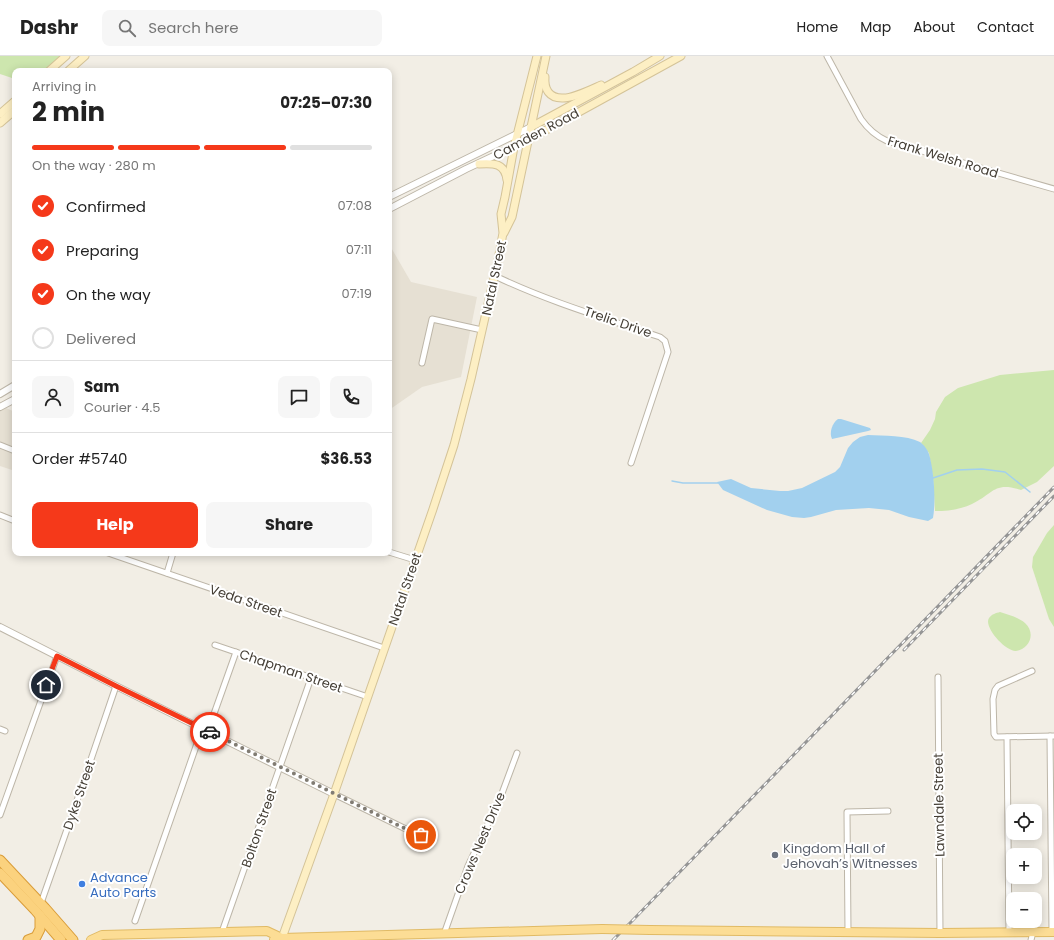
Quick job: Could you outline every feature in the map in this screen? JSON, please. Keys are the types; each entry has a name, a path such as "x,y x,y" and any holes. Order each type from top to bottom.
{"highway":[{"path":"0,860 41,903 73,940"},
{"path":"0,873 61,940"},
{"path":"28,940 36,937 40,929 40,916"}],"main road":[{"path":"52,68 66,56"},
{"path":"71,68 85,56"},
{"name":"Natal Street","path":"278,939 334,794 454,445 472,379 494,276 503,233 502,214 514,148 537,56"},
{"name":"Camden Road","path":"531,127 660,56"},
{"name":"Camden Road","path":"528,140 681,56"},
{"path":"546,58 544,83 546,89 550,94 563,99 633,72"},
{"name":"Natal Street","path":"503,233 512,217 546,58"},
{"path":"0,114 12,104"},
{"path":"0,123 12,113"},
{"path":"0,129 12,119"},
{"path":"479,164 496,164 502,168 506,174 507,184"},
{"path":"91,940 102,935 222,932 267,932 278,939 383,938 444,934 602,930 848,932 890,936 940,933 1009,932 1032,936 1053,932"}],"street":[{"name":"Frank Welsh Road","path":"827,56 861,119 866,126 880,138 1054,189"},
{"name":"Camden Road","path":"392,196 531,127"},
{"name":"Camden Road","path":"392,208 528,140"},
{"name":"Trelic Drive","path":"494,276 547,298 660,337 665,341 668,352 631,464"},
{"path":"422,363 432,319 482,330"},
{"path":"0,394 12,387"},
{"path":"0,407 12,401"},
{"path":"0,445 12,450"},
{"path":"0,516 12,520"},
{"path":"392,553 415,560"},
{"name":"Veda Street","path":"117,556 384,648"},
{"path":"167,573 172,556"},
{"path":"0,627 116,686 281,766 334,794 421,835"},
{"name":"Chapman Street","path":"215,645 368,697"},
{"path":"134,921 200,735 210,725 236,652"},
{"path":"0,815 57,656"},
{"path":"1032,671 998,686 993,699 994,734 996,737 1052,736 1053,932"},
{"name":"Lawndale Street","path":"938,676 940,933"},
{"name":"Bolton Street","path":"222,932 311,678"},
{"name":"Dyke Street","path":"41,903 116,686"},
{"path":"1007,737 1009,932"},
{"name":"Crows Nest Drive","path":"444,934 468,866 501,796 518,753"},
{"path":"848,932 847,812 888,811"}],"shaded area":[{"path":"392,249 411,282 477,297 461,377 422,387 392,408"},
{"path":"6,408 12,411 12,470 0,466 0,411"}],"green space":[{"path":"0,56 62,56 48,68 12,68 12,78 0,74"},
{"path":"1054,370 1054,466 1037,482 1021,490 1005,487 999,488 963,508 935,511 933,478 929,453 921,443 930,430 935,419 936,412 945,397 958,388 1000,375"},
{"path":"1054,525 1054,627 1049,619 1032,567 1033,557 1047,533"},
{"path":"1000,612 1019,619 1028,627 1031,636 1030,640 1021,650 1016,651 1007,648 992,633 988,622 989,618"}],"water":[{"path":"838,419 870,428 871,430 832,439 832,428"},
{"path":"868,435 908,438 920,442 925,447 931,461 933,477 933,518 928,521 909,517 889,510 869,508 836,510 804,518 792,517 767,510 723,490 717,482 731,479 751,488 780,491 802,488 835,472 840,467 848,448 853,442 860,437"}],"waterway":[{"path":"933,478 957,470 982,469 1005,472 1030,492"},
{"path":"672,481 683,483 718,483"}],"railway":[{"path":"613,940 1054,487"},
{"path":"904,650 1054,496"}],"way so far":[{"path":"210,732 412,832 421,835"}],"place":[{"name":"Kingdom Hall of Jehovah’s Witnesses","path":"775,855"},
{"name":"Advance Auto Parts","path":"82,884"}],"route":[{"path":"46,685 57,656 210,732"}]}
